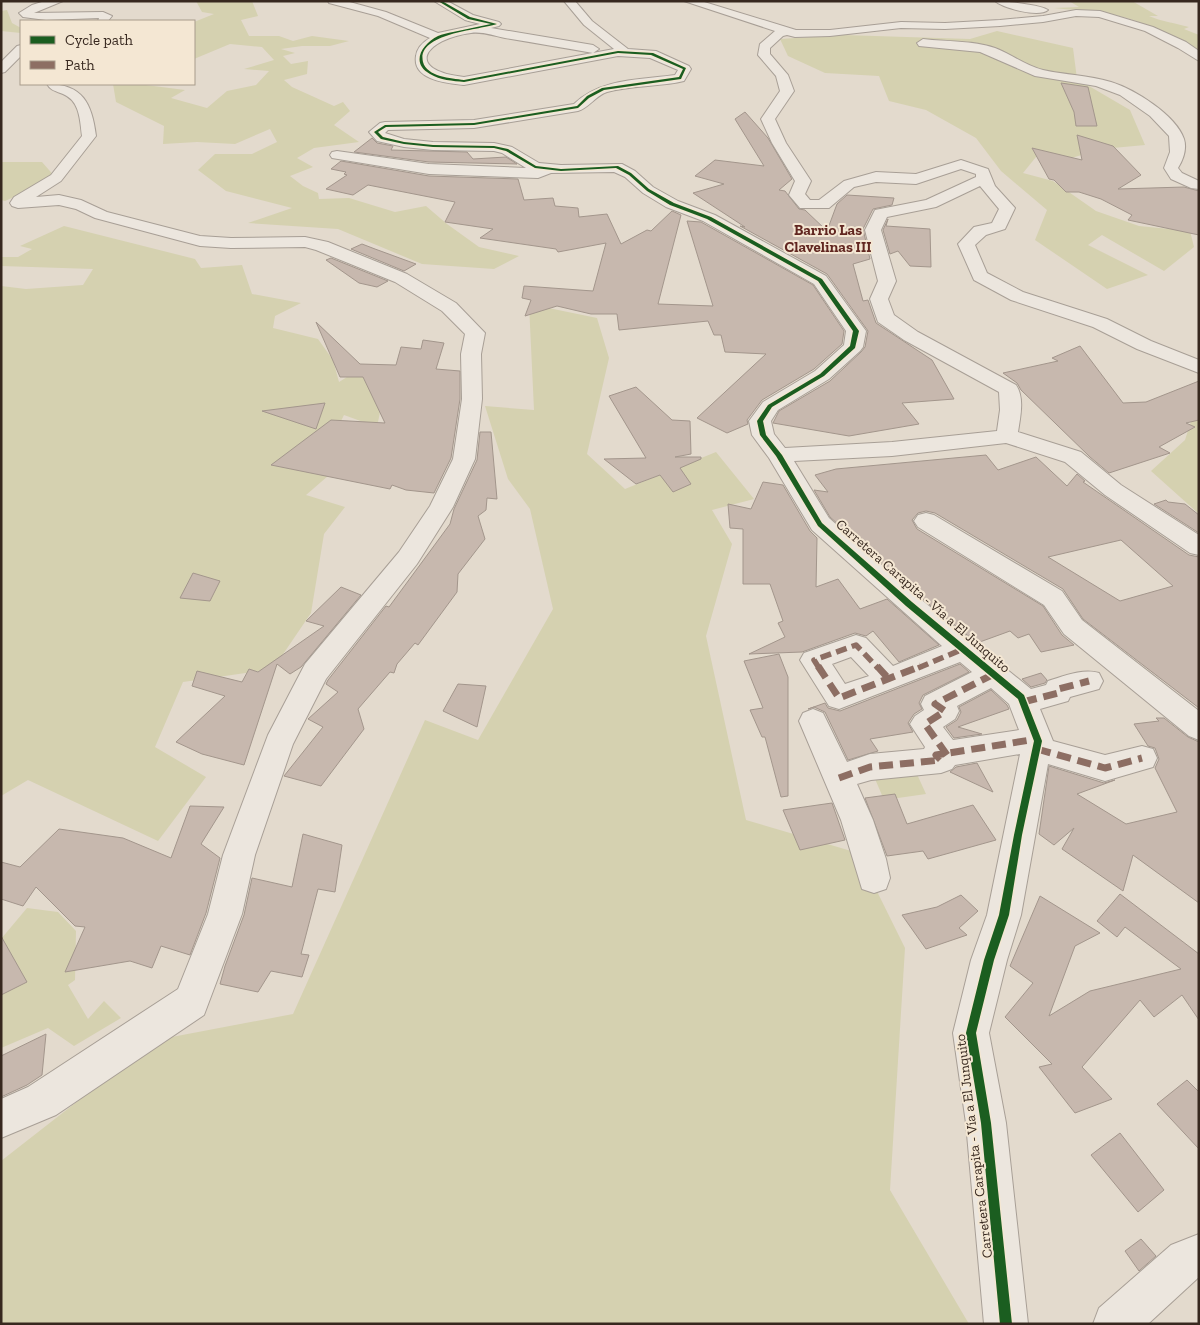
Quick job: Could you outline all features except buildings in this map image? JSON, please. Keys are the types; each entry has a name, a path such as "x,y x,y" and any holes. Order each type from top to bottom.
{"street":[{"path":"58,1 36,7 25,13 35,17 49,18 103,15 106,16 104,20"},
{"path":"333,1 382,14 438,37 495,24 469,18 439,1"},
{"path":"569,1 577,14 617,53"},
{"path":"689,1 787,32"},
{"path":"1000,1 1021,8 1068,14 1100,14 1124,20 1149,28 1182,45 1199,57"},
{"path":"1068,14 1043,19 1000,23 945,26 909,24 860,28 830,33 787,32 779,34 764,47 764,55 782,75 787,91 768,118 773,136 792,161 803,180 797,195 806,204 823,205 849,184 876,177 916,179 942,172 961,164 983,172 983,179 1007,208 999,226 980,231 966,244 980,276 1017,296 1100,323 1144,345 1199,367"},
{"path":"860,28 871,34 896,39"},
{"path":"474,29 617,53"},
{"name":"Carretera Carapita - Vía a El Junquito","path":"438,37 422,52 421,61 425,69 432,74 448,80 464,81 617,53 635,52 652,54 685,69 680,78 603,88 588,97 578,107 474,124 385,126 376,132 382,138 404,143 433,146 494,147 507,150 535,167 554,169 617,167 672,204 709,218 820,280 856,331 853,347 822,375 770,406 760,421 763,435 779,455 820,524 910,604 1021,696 1037,744 1004,915 989,960 971,1033 986,1123 1006,1324"},
{"path":"911,42 968,46 991,51 1015,64 1039,73 1091,81 1134,96 1162,119 1177,137 1177,151 1171,168 1176,176 1196,185"},
{"path":"1,69 20,50"},
{"path":"9,207 56,178 89,136 87,114 80,100 71,93 55,88 54,85"},
{"path":"337,155 392,165 429,169 538,174 554,169"},
{"path":"983,179 930,204 881,214 873,230 887,281 879,299 885,318 911,336 1009,389 1011,410 1008,436"},
{"path":"1,1119 42,1101 191,1002 225,914 239,855 278,744 315,672 408,558 441,507 464,459 472,399 471,354 475,333 449,308 401,278 322,246 305,242 231,243 200,241 101,215 81,205 59,200 9,207"},
{"path":"779,455 892,449 1008,436 1073,457 1113,490 1199,547"},
{"path":"926,521 1053,598 1072,627 1199,728"},
{"path":"889,679 964,649"},
{"path":"948,755 925,724 945,711 935,704 994,674"},
{"path":"1023,702 1058,693 1058,689 1089,681"},
{"path":"816,728 839,778 870,858 874,878"},
{"path":"839,778 870,767 940,760 936,755 948,755 957,751 964,752 1037,744 1105,768 1142,758"},
{"path":"1115,1324 1186,1260 1199,1255"}],"shaded area":[{"path":"196,1 252,1 258,16 241,20 249,36 279,36 293,41 312,36 349,41 330,46 302,46 281,49 295,53 283,56 291,64 308,61 307,74 284,80 292,87 334,106 343,102 350,111 334,125 359,142 314,148 297,158 313,167 290,176 303,186 318,193 319,199 349,198 395,212 426,206 479,247 519,256 494,269 422,264 338,229 248,223 292,208 226,191 198,170 215,154 252,154 277,142 270,129 235,144 197,142 163,144 164,126 116,102 113,85 146,85 185,90 171,98 207,108 227,91 256,85 269,71 244,69 274,60 262,47 230,44 195,59 195,22 214,14 202,12"},
{"path":"1069,1 1132,1 1158,16 1149,16 1189,27 1184,29 1199,35 1199,51 1164,32 1127,18 1101,12 1054,8 1079,7"},
{"path":"7,10 12,23 20,27 20,33 1,31 1,11"},
{"path":"997,31 1073,48 1077,79 1130,110 1145,145 1102,149 1068,159 1036,157 1023,173 1053,181 1096,211 1139,226 1190,231 1194,247 1164,271 1102,235 1088,245 1148,275 1107,289 1035,240 1047,210 1001,171 976,138 926,110 889,101 879,76 825,73 788,56 780,39 843,35 970,39"},
{"path":"1,162 42,162 56,178 5,201 1,200"},
{"path":"64,226 195,259 201,268 242,265 252,294 301,303 275,316 273,328 318,339 333,360 339,382 363,367 381,407 377,427 344,415 320,463 343,463 306,495 345,507 324,534 311,613 273,669 183,682 155,747 206,777 158,841 28,780 1,796 1,286 26,289 83,285 93,269 1,266 1,257 18,257 32,249 20,246"},
{"path":"529,304 597,318 609,358 587,454 625,489 716,452 754,499 712,510 732,544 706,636 746,820 858,853 905,948 890,1190 969,1324 1,1324 1,1161 156,1040 293,1014 425,720 478,740 553,609 530,509 508,479 485,406 534,410"},
{"path":"1193,415 1199,417 1199,514 1151,471 1185,440"},
{"path":"911,761 926,794 884,800 870,767"},
{"path":"27,908 58,912 76,931 75,980 68,985 88,1019 104,1001 121,1018 74,1046 48,1028 1,1048 1,939"}],"marked path":[{"path":"889,679 856,645 814,660 839,698 884,681 963,649"},
{"path":"947,755 925,724 945,711 935,704 994,674"},
{"path":"1023,702 1058,693 1058,689 1089,681"},
{"path":"839,778 870,767 941,760 936,755 1037,739"},
{"path":"1037,749 1105,768 1142,758"}],"cycle path":[{"path":"439,1 469,18 495,24 440,36 428,44 422,52 421,61 425,69 432,74 448,79 464,81 618,52 652,54 685,69 680,78 603,89 588,97 578,107 474,124 385,126 376,132 382,138 404,143 433,146 494,147 507,150 535,167 561,170 617,167 630,174 648,190 672,204 709,218 820,280 856,331 853,347 822,375 770,406 760,421 763,435 779,455 820,524 909,604 1021,697 1038,741 1018,835 1004,915 989,960 971,1033 986,1123 1006,1324"}],"district":[{"name":"Barrio Las Clavelinas III","path":"828,238"}]}
